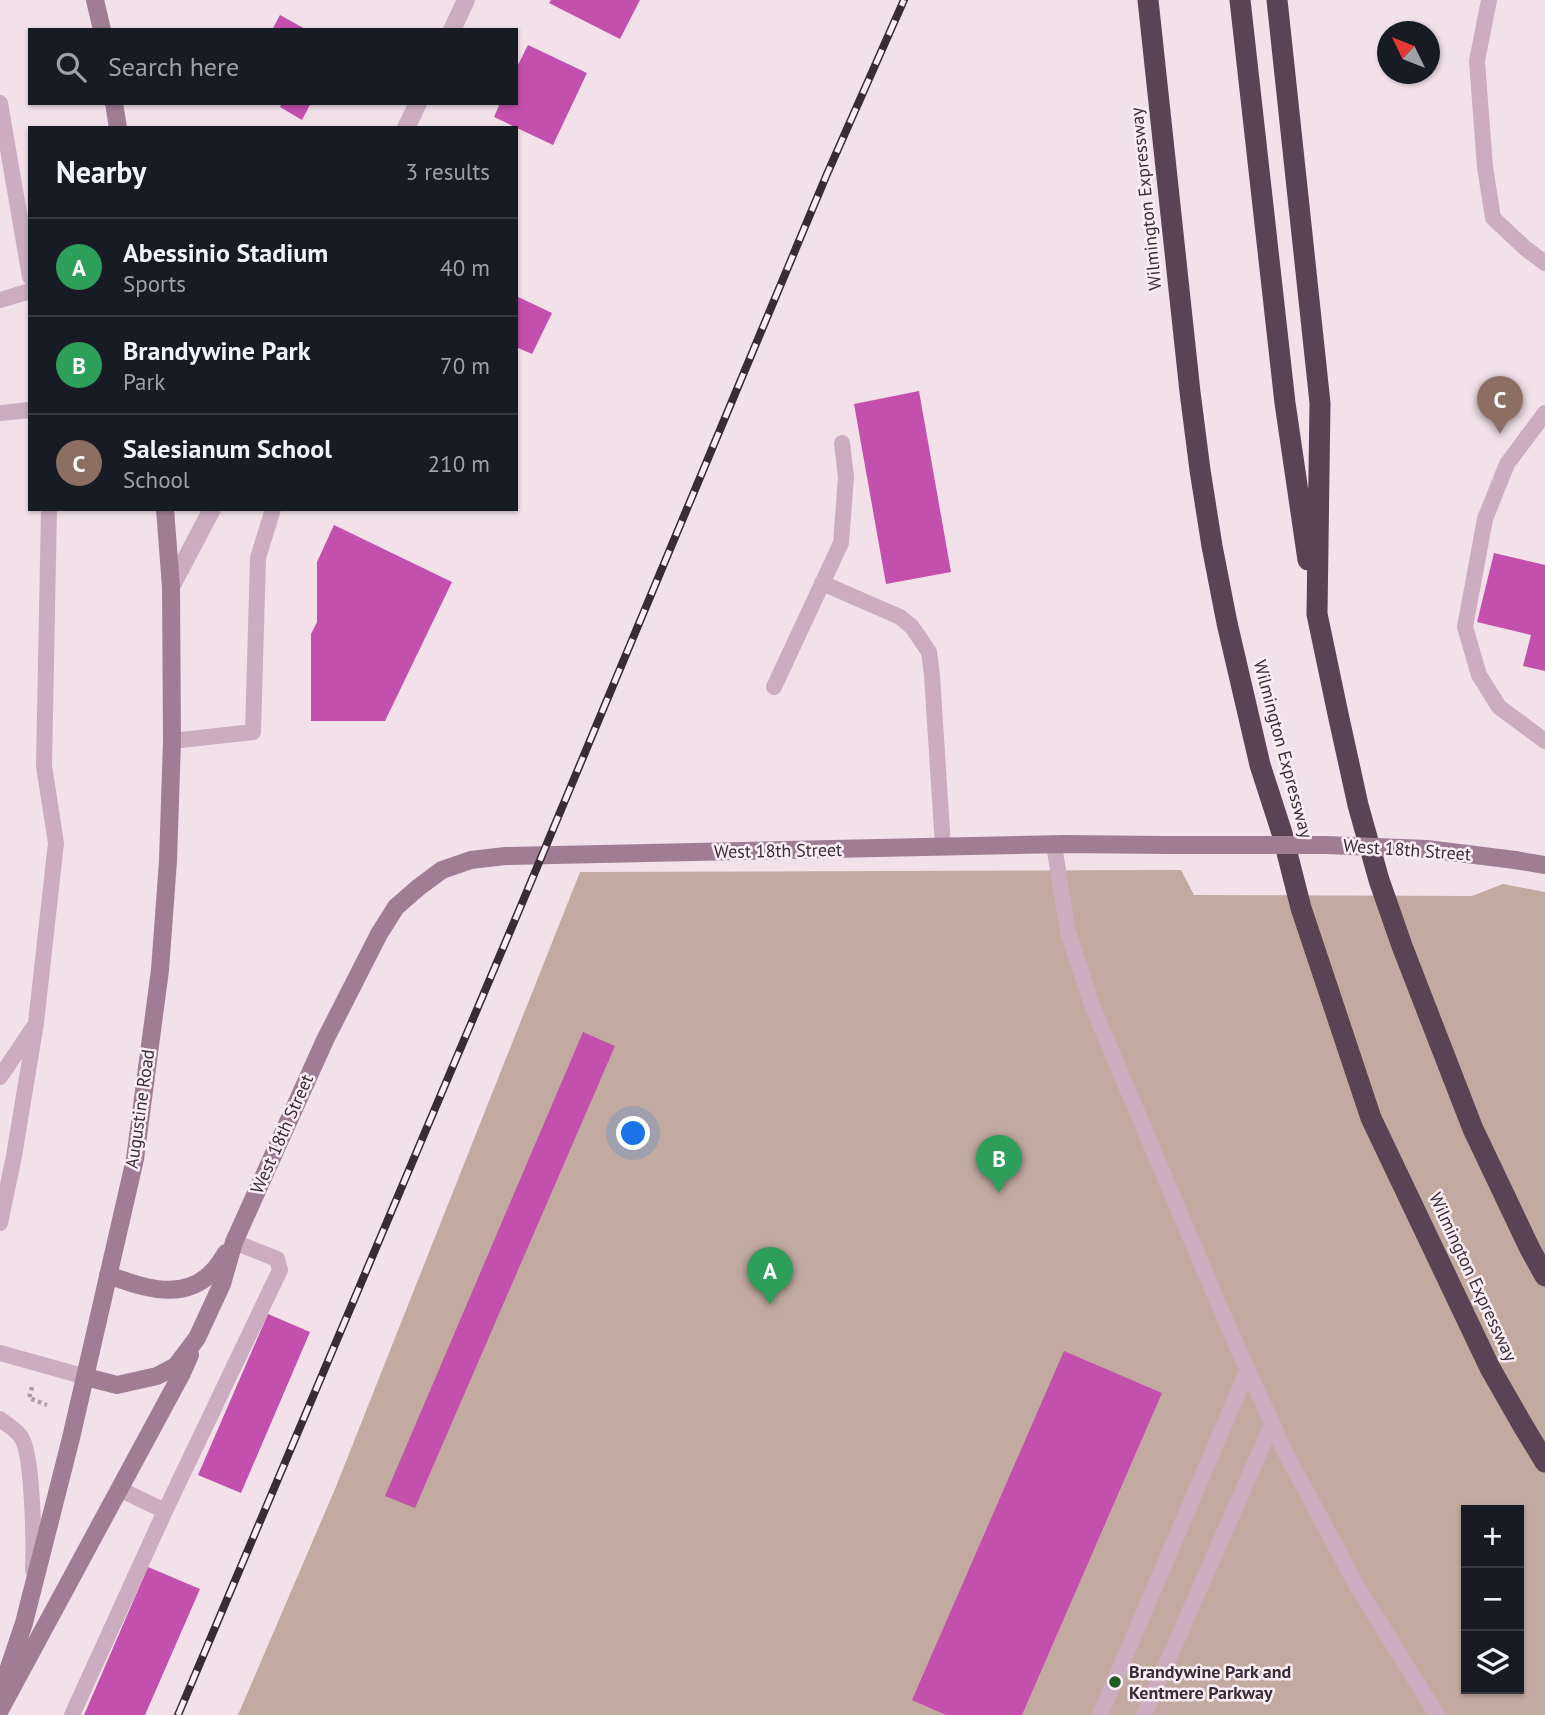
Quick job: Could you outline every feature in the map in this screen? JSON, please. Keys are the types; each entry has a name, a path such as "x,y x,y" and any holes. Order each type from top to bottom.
{"highway":[{"name":"Wilmington Expressway","path":"1148,0 1200,470 1212,546 1259,765 1282,834 1309,932 1371,1118 1490,1368 1545,1462"},
{"path":"1240,0 1285,403 1300,510 1317,614 1358,805 1379,880 1402,946 1473,1129 1545,1276"},
{"path":"1277,0 1320,403 1317,614"}],"street":[{"path":"95,0 102,28"},
{"path":"453,28 466,0"},
{"path":"114,105 118,126"},
{"path":"407,126 417,105"},
{"name":"Augustine Road","path":"0,1694 24,1623 86,1377 135,1159 160,970 168,861 172,741 171,587 165,511"},
{"path":"171,587 211,511"},
{"name":"West 18th Street","path":"86,1377 117,1385 157,1376 176,1366 197,1338 222,1284 234,1242 325,1041 379,934 396,907 442,870 471,860 505,856 1054,845 1338,845 1427,849 1545,865"},
{"name":"West 18th Street","path":"108,1275 155,1290 178,1291 196,1285 212,1273 234,1242"},
{"path":"0,1710 181,1375 197,1338"}],"lane":[{"path":"1489,0 1477,61 1485,167 1493,218 1545,263"},
{"path":"0,103 6,169 28,268"},
{"path":"0,300 28,292"},
{"path":"0,413 28,411"},
{"path":"1545,413 1507,464 1485,519 1465,627 1479,675 1499,707 1545,741"},
{"path":"774,687 841,543 846,477 842,443"},
{"path":"0,1223 36,1023 56,843 44,766 49,511"},
{"path":"172,741 253,732 258,558 272,511"},
{"path":"822,583 900,617 912,627 929,652 943,847"},
{"path":"1054,845 1068,933 1093,1008 1216,1298 1285,1452 1358,1588 1437,1715"},
{"path":"0,1077 36,1023"},
{"path":"72,1715 165,1511 280,1270 277,1259 234,1242"},
{"path":"0,1353 86,1377"},
{"path":"1100,1715 1248,1369"},
{"path":"0,1419 22,1437 28,1461 34,1543 33,1587"},
{"path":"1144,1715 1272,1424"},
{"path":"119,1489 165,1511"}],"path":[{"path":"33,1383 29,1398 47,1405"}],"shaded area":[{"path":"1181,870 1194,895 1472,896 1503,884 1545,892 1545,1715 238,1715 335,1489 580,872"}],"building":[{"path":"551,0 640,0 620,39 549,3"},
{"path":"280,15 303,28 273,28"},
{"path":"528,45 587,73 553,145 518,128 518,126 494,117 499,105 518,105 518,65"},
{"path":"281,105 310,105 302,120 280,107"},
{"path":"518,297 552,313 532,354 518,348"},
{"path":"919,391 951,572 886,584 854,404"},
{"path":"334,525 452,582 385,721 311,721 311,634 317,622 317,562"},
{"path":"1494,553 1545,565 1545,671 1523,666 1531,635 1477,622"},
{"path":"583,1032 615,1046 415,1508 385,1496"},
{"path":"268,1314 310,1332 241,1493 198,1475"},
{"path":"1064,1351 1162,1393 1022,1715 946,1715 912,1700"},
{"path":"148,1567 200,1589 145,1715 84,1715"}],"railway":[{"path":"178,1715 827,174 904,0"}],"place":[{"name":"Salesianum School","path":"1500,434"},
{"name":"Brandywine Park","path":"999,1193"},
{"name":"Abessinio Stadium","path":"770,1305"},
{"name":"Brandywine Park and Kentmere Parkway","path":"1115,1682"}]}
